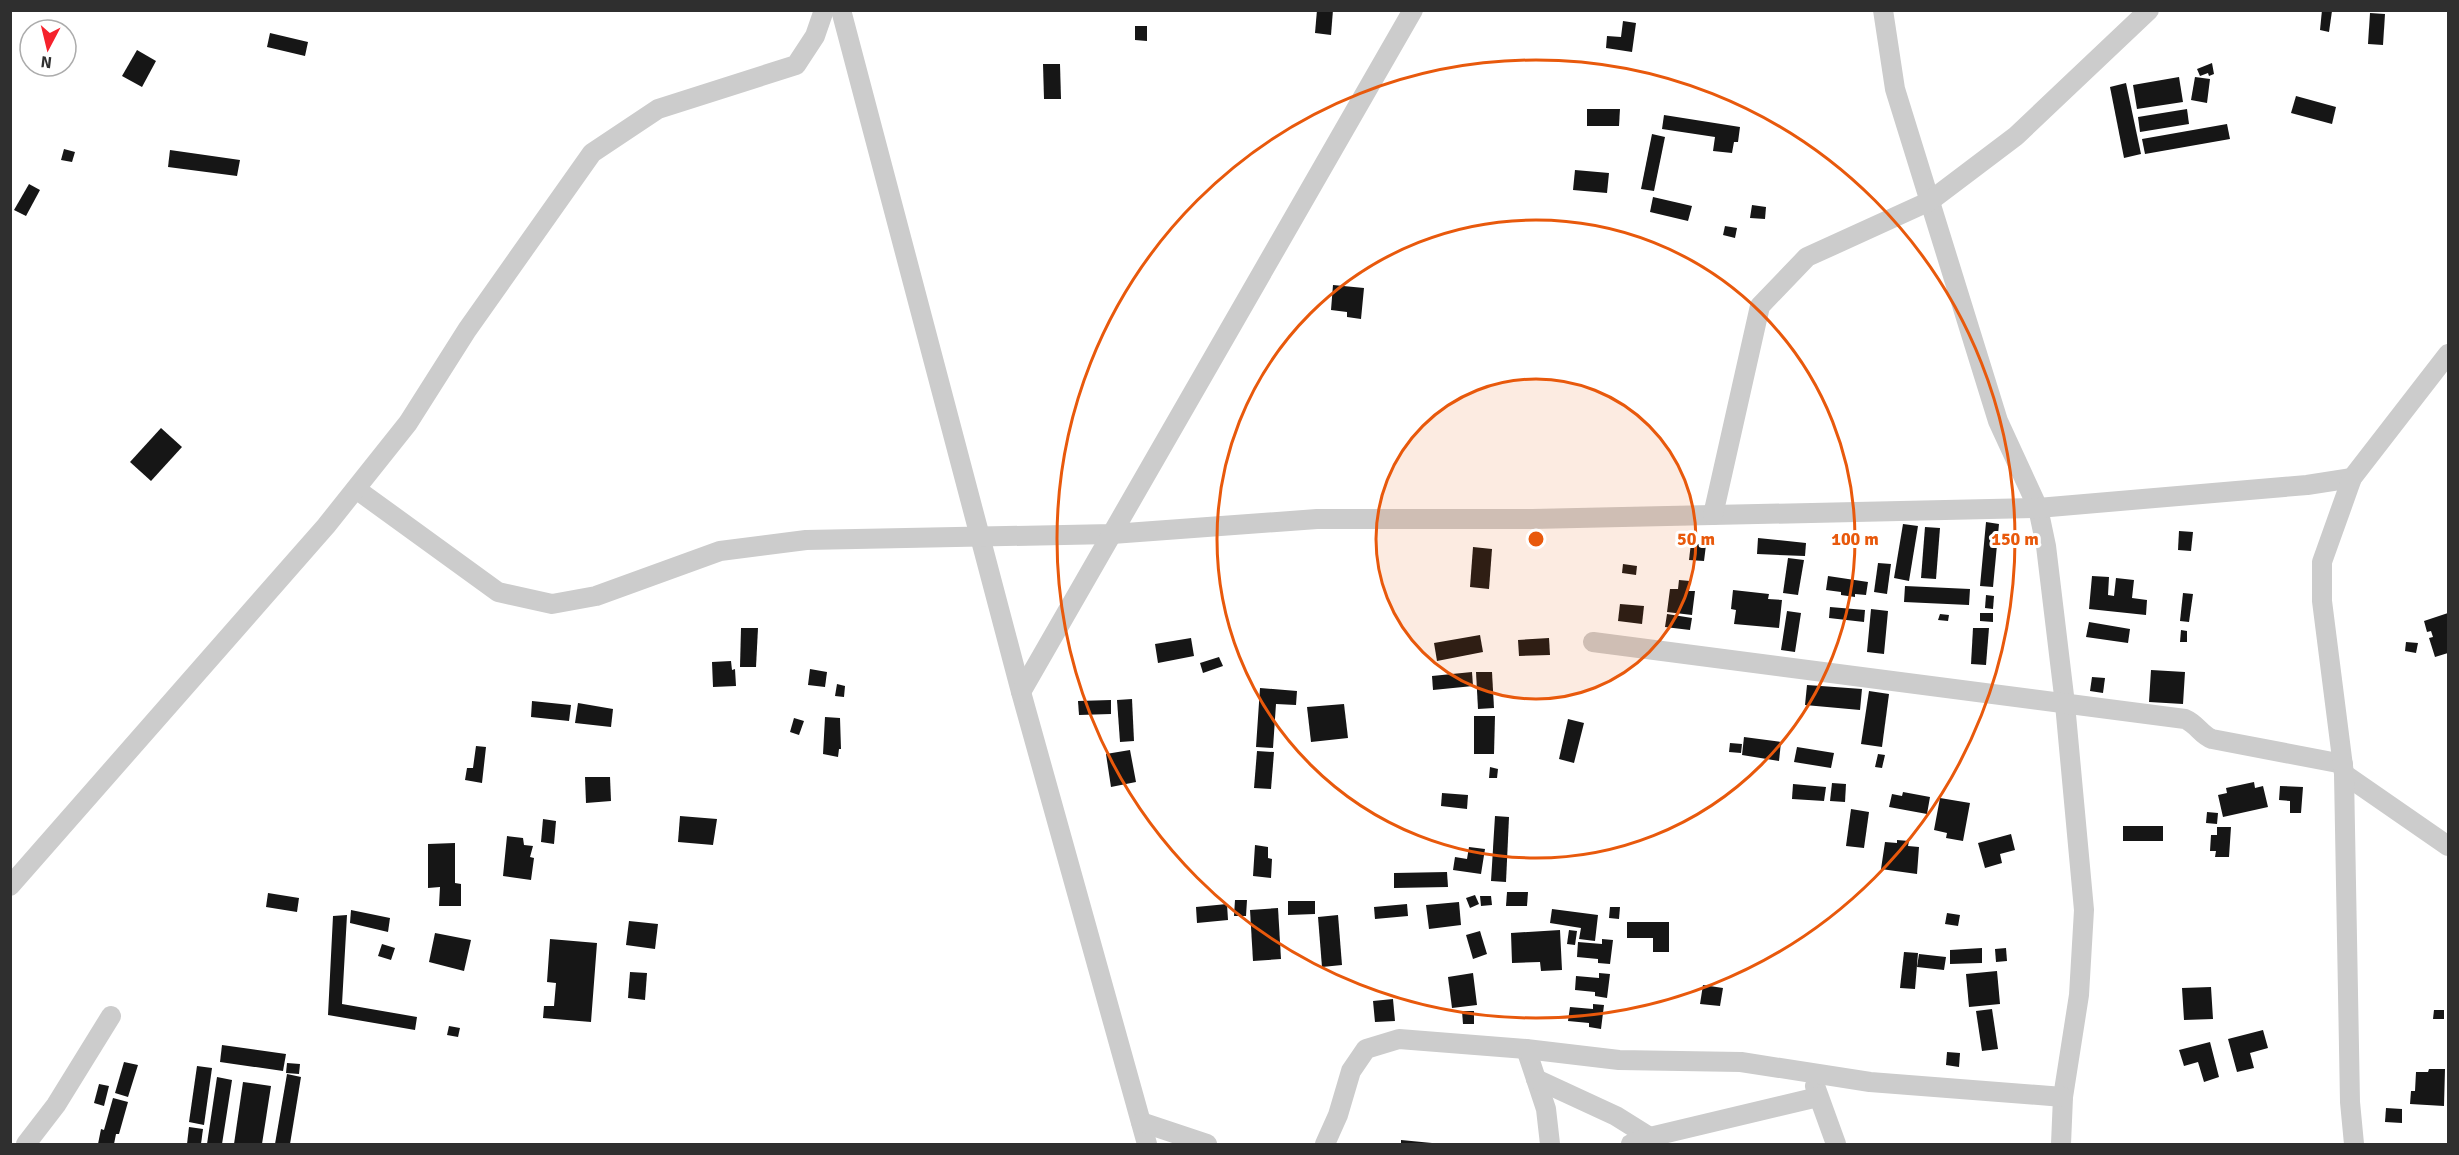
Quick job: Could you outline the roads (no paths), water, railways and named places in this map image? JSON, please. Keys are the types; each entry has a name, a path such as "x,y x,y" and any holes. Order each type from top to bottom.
{"street":[{"path":"10,886 356,489 408,423 467,330 592,153 658,109 796,65 815,36 824,10"},
{"path":"841,10 1021,692 1147,1144"},
{"path":"1021,692 1413,10"},
{"path":"1883,10 1895,88 1998,421 2038,508 2046,546 2065,704 2084,910 2079,995 2063,1097 2061,1144"},
{"path":"1713,515 1760,306 1807,257 1930,201 2016,136 2149,10"},
{"path":"2354,1144 2350,1092 2344,769 2322,601 2322,562 2352,478 2448,354"},
{"path":"356,489 498,592 552,604 596,596 720,551 807,540 1112,534 1317,519 1532,519 2038,508 2307,485 2352,478"},
{"path":"1593,642 2185,719 2200,727 2204,734 2212,739 2344,769 2448,846"},
{"path":"26,1144 56,1105 111,1016"},
{"path":"1325,1144 1338,1115 1351,1071 1366,1049 1399,1039 1526,1048 1619,1060 1741,1062 1902,1085 2063,1097"},
{"path":"1526,1048 1546,1109 1550,1144"},
{"path":"1809,1073 1836,1144"},
{"path":"1536,1079 1616,1116 1655,1141"},
{"path":"1631,1144 1655,1141 1818,1096"},
{"path":"1141,1122 1207,1144"}]}
